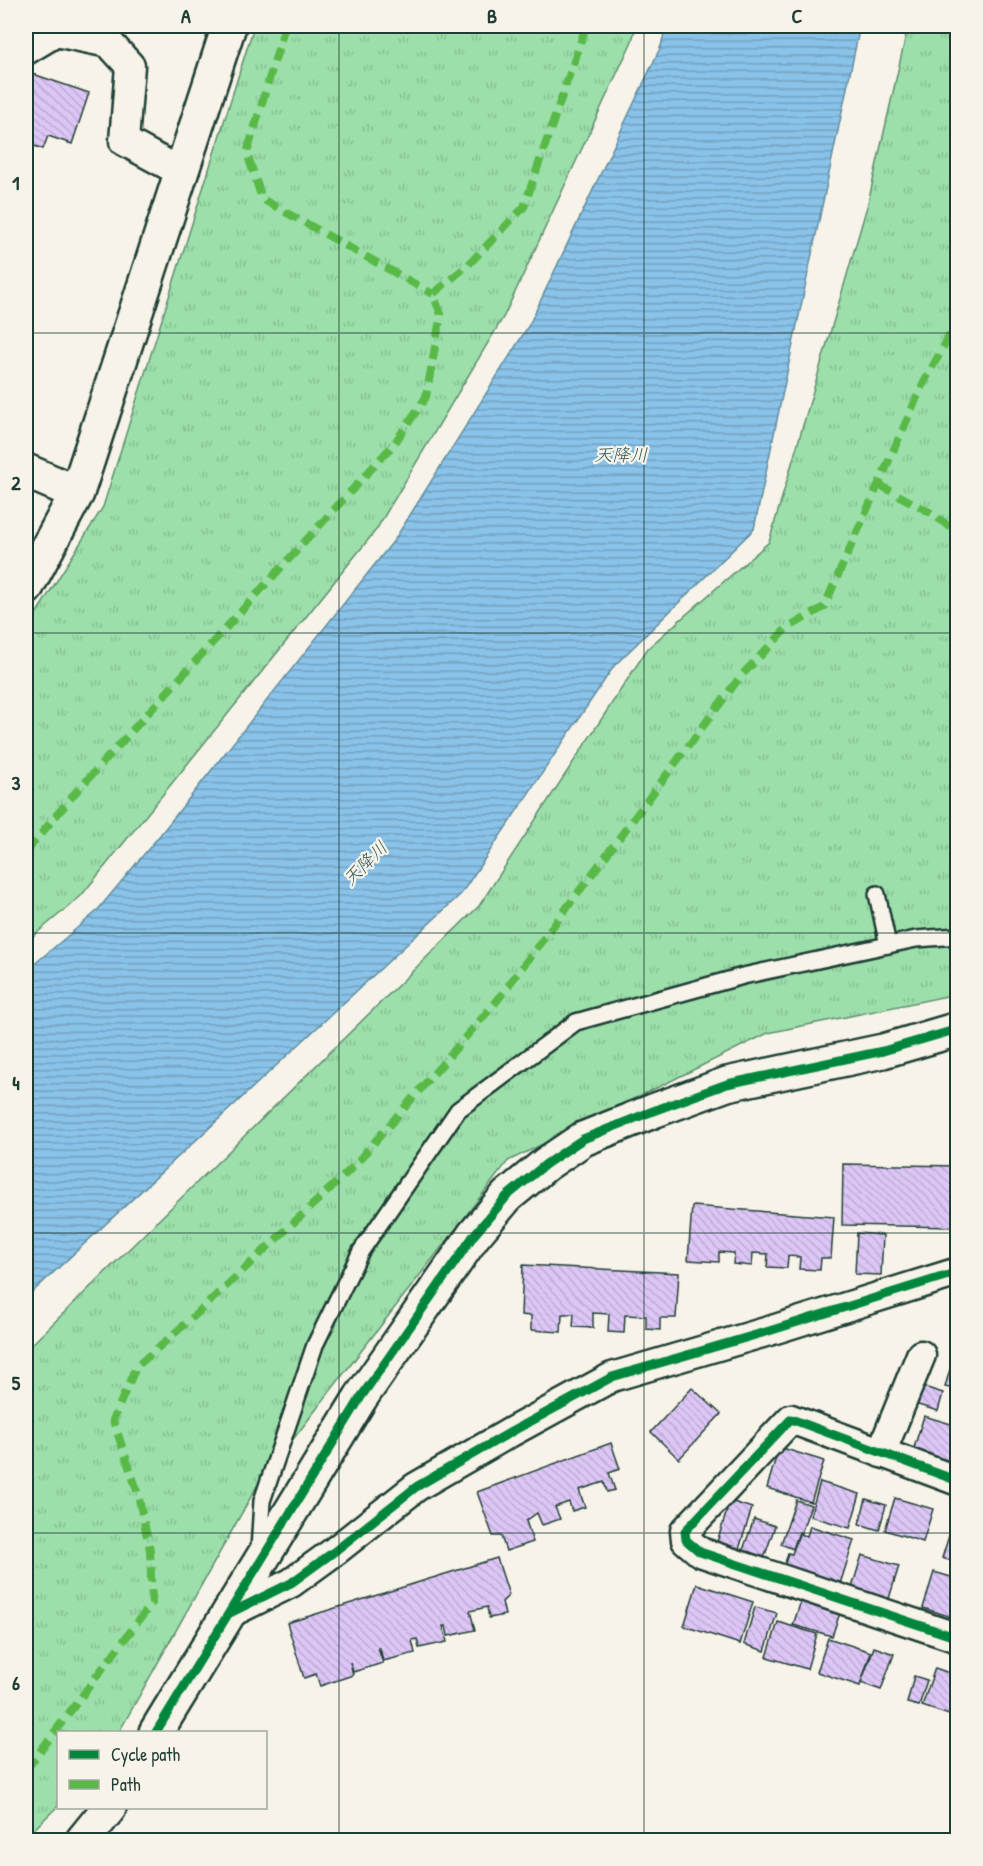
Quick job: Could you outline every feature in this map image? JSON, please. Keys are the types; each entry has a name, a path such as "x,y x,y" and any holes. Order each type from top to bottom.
{"street":[{"path":"26,588 77,493 229,26"},
{"path":"26,50 56,32 109,43 130,66 124,141 181,172"},
{"path":"26,471 77,493"},
{"path":"157,1731 361,1397 474,1235 507,1196 546,1164 583,1139 653,1111 727,1084 883,1051 957,1029"},
{"path":"230,1613 291,1583 416,1486 612,1377 957,1272"},
{"path":"881,1453 921,1355"},
{"path":"957,1481 791,1419 685,1530 686,1540 700,1552 957,1638"},
{"path":"83,1840 108,1809"}],"lane":[{"path":"877,894 888,945"},
{"path":"257,1568 262,1502 315,1345 360,1251 458,1110 576,1022 743,976 916,939 957,936"}],"green space":[{"path":"254,26 636,26 632,41 504,316 376,530 81,896 26,942 26,630 103,507"},
{"path":"908,26 957,26 957,994 768,1033 508,1161 257,1486 120,1731 57,1731 57,1807 26,1837 26,1350 479,906 648,648 769,542 868,203"}],"water":[{"name":"天降川","path":"666,26 860,26 754,529 614,666 461,894 26,1298 26,971 96,912 395,539 529,325 661,46"}],"building":[{"path":"33,74 89,93 72,144 48,136 43,149 26,143 33,122 26,119 26,95"},
{"path":"843,1164 958,1166 958,1227 842,1225"},
{"path":"692,1206 834,1217 831,1258 821,1258 820,1270 799,1269 800,1257 788,1256 787,1268 767,1267 768,1254 753,1253 752,1266 733,1264 734,1253 719,1252 719,1262 688,1260"},
{"path":"857,1233 883,1235 881,1275 855,1274"},
{"path":"523,1265 679,1273 676,1318 660,1318 660,1330 646,1329 646,1316 625,1315 624,1333 608,1332 609,1314 593,1313 593,1328 573,1327 574,1314 562,1314 561,1332 531,1330 531,1316 521,1315"},
{"path":"954,1355 958,1356 958,1390 945,1387"},
{"path":"921,1386 943,1393 938,1411 915,1404"},
{"path":"692,1388 721,1414 679,1459 651,1432"},
{"path":"924,1416 958,1426 958,1465 913,1451"},
{"path":"611,1443 620,1469 609,1473 615,1490 607,1492 604,1482 579,1490 585,1507 572,1511 569,1502 555,1507 560,1519 542,1525 537,1513 526,1521 533,1542 506,1551 501,1536 493,1536 477,1492"},
{"path":"779,1447 824,1461 811,1502 767,1488"},
{"path":"820,1482 860,1494 850,1528 810,1516"},
{"path":"895,1498 933,1509 923,1542 885,1530"},
{"path":"866,1499 886,1505 879,1530 859,1524"},
{"path":"796,1500 811,1505 793,1549 781,1544"},
{"path":"730,1501 752,1508 739,1549 717,1542"},
{"path":"754,1519 775,1526 764,1558 743,1550"},
{"path":"953,1523 958,1525 958,1563 942,1558"},
{"path":"810,1526 854,1540 840,1584 784,1567 788,1553 792,1554 799,1534 807,1536"},
{"path":"862,1555 899,1566 887,1605 850,1594"},
{"path":"497,1558 509,1595 502,1602 505,1615 489,1618 487,1607 470,1611 475,1630 448,1636 446,1626 443,1626 447,1642 419,1648 417,1639 412,1640 415,1653 383,1661 380,1648 378,1648 383,1663 353,1672 350,1662 353,1675 320,1686 316,1674 304,1678 287,1623"},
{"path":"934,1572 958,1579 958,1619 923,1608"},
{"path":"697,1584 753,1602 740,1644 684,1626"},
{"path":"801,1601 840,1613 832,1636 793,1625"},
{"path":"755,1607 777,1613 765,1651 744,1644"},
{"path":"778,1622 817,1634 807,1669 767,1657"},
{"path":"828,1638 871,1652 860,1686 817,1672"},
{"path":"874,1647 894,1654 881,1690 861,1683"},
{"path":"935,1668 958,1676 958,1718 922,1706"},
{"path":"914,1676 927,1680 919,1706 907,1703"}],"marked path":[{"path":"285,26 247,153 262,199 433,294"},
{"path":"26,852 75,793 394,444 426,397 441,314 433,294 468,265 524,207 586,26"},
{"path":"26,1770 152,1603 150,1550 137,1490 113,1420 136,1367 193,1317 352,1168 496,1002 740,677 786,629 824,607 922,386 958,320"},
{"path":"878,484 933,514 958,534"}],"cycle path":[{"path":"157,1731 361,1397 474,1235 507,1196 546,1164 583,1139 653,1111 727,1084 883,1051 958,1029"},
{"path":"230,1613 291,1583 416,1487 612,1377 958,1272"},
{"path":"958,1481 791,1419 685,1531 686,1540 700,1552 958,1638"}]}
